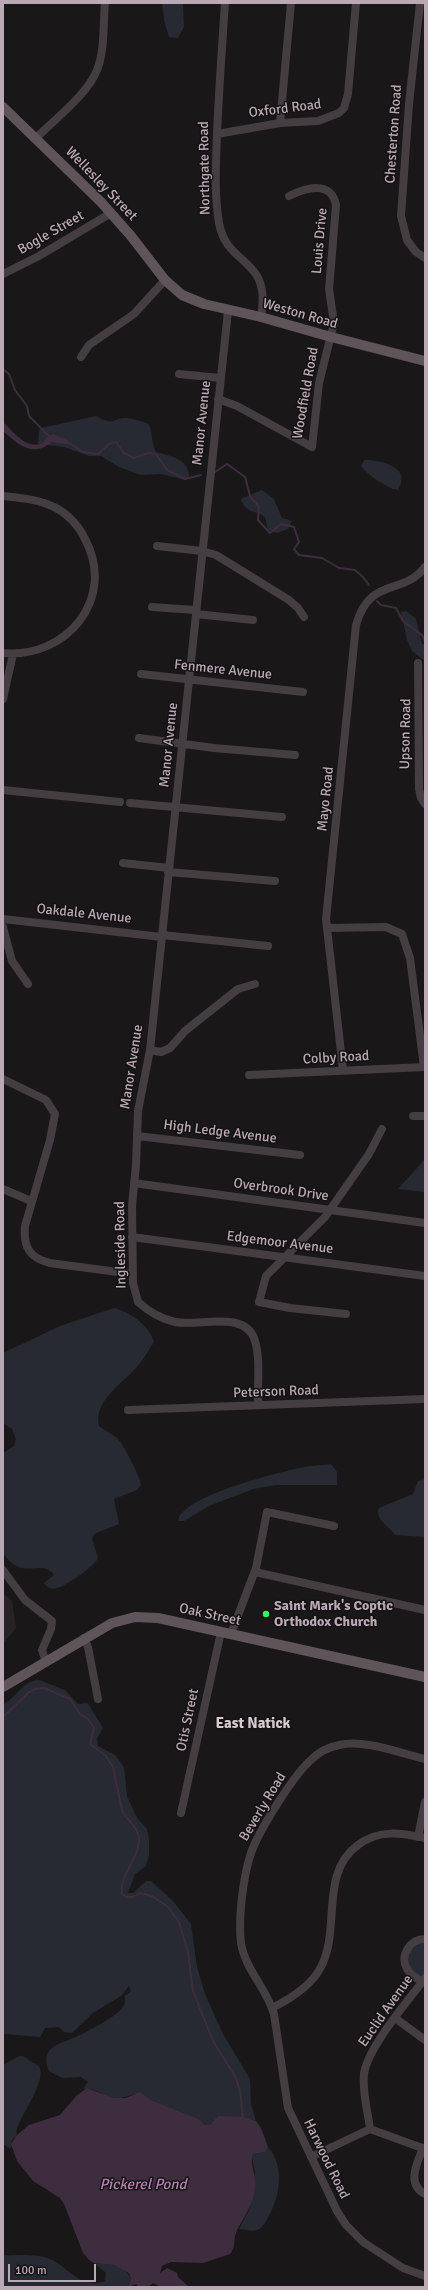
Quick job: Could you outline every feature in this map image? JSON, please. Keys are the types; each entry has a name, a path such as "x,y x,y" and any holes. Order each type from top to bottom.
{"main road":[{"name":"Wellesley Street","path":"3,107 111,213 168,284"},
{"name":"Weston Road","path":"168,284 188,299 228,311 261,316 331,337 425,361"},
{"name":"Oak Street","path":"3,1687 84,1638 112,1623 142,1616 425,1677"}],"street":[{"path":"36,138 80,94 97,71 105,3"},
{"name":"Northgate Road","path":"225,3 217,134 215,197 219,225 224,240 259,277 263,288 261,316"},
{"path":"280,123 291,3"},
{"name":"Oxford Road","path":"217,134 280,123 318,120 338,114 344,108 348,94 356,3"},
{"name":"Chesterton Road","path":"420,3 409,104 401,216 407,240 416,252 425,258"},
{"name":"Louis Drive","path":"289,196 306,188 317,187 330,192 335,200 336,211 329,289 334,316 331,337"},
{"name":"Bogle Street","path":"3,274 39,256 111,213"},
{"path":"80,357 89,345 134,314 168,284"},
{"name":"Manor Avenue","path":"134,1183 138,1111 150,1050 228,311"},
{"name":"Woodfield Road","path":"218,399 237,406 312,447 319,383 331,337"},
{"path":"179,374 220,378"},
{"path":"3,496 39,501 55,507 67,516 81,530 89,546 95,566 95,586 91,601 79,622 62,638 46,648 13,654 3,653"},
{"path":"157,546 202,551 216,555 261,581 295,604 304,617"},
{"name":"Mayo Road","path":"343,1070 327,928 356,625 366,603 376,593 412,578 425,567"},
{"path":"152,607 253,620"},
{"path":"3,699 13,654"},
{"name":"Upson Road","path":"418,663 419,789 421,798 425,804"},
{"name":"Fenmere Avenue","path":"141,674 303,692"},
{"path":"139,738 295,755"},
{"path":"3,790 120,802"},
{"path":"130,803 282,817"},
{"path":"123,863 169,870 275,881"},
{"name":"Oakdale Avenue","path":"3,919 268,946"},
{"path":"3,927 12,961 28,984"},
{"path":"327,928 386,927 398,931 406,939 412,969 425,1067"},
{"path":"150,1050 162,1052 170,1048 185,1031 238,989 255,984"},
{"name":"Colby Road","path":"249,1075 425,1067"},
{"path":"3,1079 46,1100 55,1114 50,1140 31,1201 24,1239 27,1250 33,1256 50,1263 133,1274"},
{"path":"413,1116 425,1116"},
{"path":"346,1314 290,1308 259,1302 266,1276 330,1210 369,1154 382,1130"},
{"name":"High Ledge Avenue","path":"137,1136 300,1155"},
{"name":"Overbrook Drive","path":"134,1183 425,1223"},
{"name":"Ingleside Road","path":"134,1183 132,1206 133,1274 134,1289 138,1302 163,1318 182,1323 230,1322 248,1329 256,1342 258,1406"},
{"path":"3,1188 31,1201"},
{"name":"Edgemoor Avenue","path":"132,1237 285,1256 425,1276"},
{"name":"Peterson Road","path":"128,1410 425,1399"},
{"path":"231,1634 254,1572 267,1512 334,1526"},
{"path":"3,1570 25,1600 52,1621 51,1629 42,1650 46,1662"},
{"path":"254,1572 425,1610"},
{"name":"Otis Street","path":"181,1813 221,1632"},
{"path":"84,1638 88,1647 98,1699"},
{"name":"Beverly Road","path":"272,2008 245,1957 241,1938 247,1871 251,1854 260,1832 302,1769 312,1758 325,1750 339,1745 360,1744 425,1759"},
{"path":"272,2008 307,1985 320,1968 327,1948 336,1879 346,1856 362,1842 381,1834 402,1833 421,1837 425,1802"},
{"path":"423,1980 406,1968 405,1959 407,1950 412,1943 425,1939"},
{"name":"Euclid Avenue","path":"370,2129 364,2085 365,2067 373,2049 423,1980"},
{"name":"Harwood Road","path":"272,2008 287,2104 310,2157 335,2207 351,2230 396,2264 409,2271 425,2276"},
{"path":"395,2018 425,2040"},
{"path":"310,2157 370,2129 424,2148 414,2176 419,2189 425,2194"}],"shaded area":[{"path":"162,3 183,3 184,27 178,38 169,37 164,20"},
{"path":"96,416 107,421 126,418 138,420 148,424 156,452 173,457 183,462 186,466 189,478 186,480 161,474 141,475 119,467 101,456 89,456 64,447 38,444 39,431 41,428"},
{"path":"364,460 386,463 398,470 402,482 398,490 378,481 367,473 361,466"},
{"path":"262,490 274,499 282,518 292,521 288,529 277,533 268,530 265,517 249,510 244,505 241,500 243,498"},
{"path":"406,611 416,619 422,644 425,644 425,661 412,651 407,640 401,612"},
{"path":"425,1159 425,1192 398,1189"},
{"path":"114,1308 133,1316 144,1325 152,1336 154,1342 136,1368 104,1401 98,1417 99,1426 120,1441 135,1468 141,1485 137,1490 114,1499 119,1524 94,1534 92,1539 98,1558 96,1562 67,1584 55,1589 48,1587 44,1583 54,1575 49,1570 43,1568 18,1567 10,1562 3,1553 3,1453 14,1446 16,1439 12,1429 3,1423 3,1353 60,1326"},
{"path":"331,1464 337,1472 337,1485 276,1485 253,1489 209,1506 184,1521 178,1521 183,1512 196,1503 233,1486 307,1466"},
{"path":"425,1479 425,1537 395,1535 380,1519 378,1512 379,1508 413,1494 418,1481"},
{"path":"3,1593 12,1601 16,1628 3,1644"},
{"path":"39,1680 65,1690 78,1704 87,1703 89,1705 103,1728 97,1738 98,1746 115,1755 124,1767 127,1796 137,1818 147,1829 149,1839 149,1855 146,1866 135,1874 128,1893 133,1893 146,1881 151,1881 173,1901 191,1924 197,1967 205,1994 223,2034 250,2079 251,2104 256,2121 250,2119 205,2125 193,2118 155,2102 147,2096 136,2094 120,2098 112,2098 94,2090 86,2088 83,2089 88,2082 81,2077 62,2078 49,2071 47,2057 52,2048 101,2024 119,2011 124,2006 125,1996 131,1991 129,1986 121,1996 93,2013 72,2033 64,2032 59,2027 45,2028 40,2037 3,2034 3,1704 28,1683"},
{"path":"425,1939 425,1978 422,1982 405,1964 405,1954"},
{"path":"19,2056 25,2057 38,2066 40,2068 41,2076 34,2094 19,2123 17,2135 12,2140 11,2149 3,2144 3,2065"},
{"path":"268,2147 273,2154 279,2171 278,2190 273,2208 263,2226 259,2229 252,2231 239,2229 250,2208 255,2172 252,2157 254,2154 265,2152"},
{"path":"3,2255 32,2255 44,2257 56,2262 81,2280 88,2282 96,2283 105,2281 106,2273 94,2263 116,2266 125,2270 131,2279 128,2287 3,2287"}],"water":[{"path":"3,422 21,439 31,444 37,445 43,443 47,437 53,434 67,440 72,445 52,442 45,447 38,449 26,448 3,431"},
{"name":"Pickerel Pond","path":"87,2088 113,2098 126,2098 140,2092 153,2101 198,2119 205,2125 211,2124 218,2116 243,2117 256,2121 261,2128 268,2147 265,2152 254,2154 252,2157 255,2181 253,2198 236,2233 234,2246 230,2254 203,2263 171,2262 162,2266 160,2273 167,2268 177,2273 178,2277 189,2287 161,2287 153,2283 148,2287 139,2287 136,2284 128,2287 131,2279 129,2273 114,2265 94,2263 89,2260 83,2253 64,2204 60,2198 33,2181 17,2161 11,2144 17,2135 29,2125 60,2115 76,2096"}],"waterway":[{"path":"3,369 9,374 15,390 27,406 29,416 49,436"},
{"path":"71,444 83,452 98,454 109,444 116,442 124,453 134,458 148,453 156,454 167,470 185,479 201,475"},
{"path":"215,472 227,464 245,477 250,496 259,507 258,520 270,533 281,524 294,527 299,542 294,549 299,555 322,558 339,568 355,570 369,585"},
{"path":"377,601 381,605 396,608 403,621 422,635 425,641"},
{"path":"3,1717 28,1693 35,1689 44,1688 70,1699 80,1714 88,1719 94,1728 90,1744 105,1755 113,1767 122,1810 136,1830 139,1838 136,1853 126,1873 122,1887 122,1894 126,1897 133,1897 140,1893 152,1896 167,1906 179,1922 188,1952 193,1991 213,2041 236,2078 240,2091 243,2117"}],"place":[{"name":"Saint Mark's Coptic Orthodox Church","path":"266,1614"}],"district":[{"name":"East Natick","path":"253,1724"}]}
